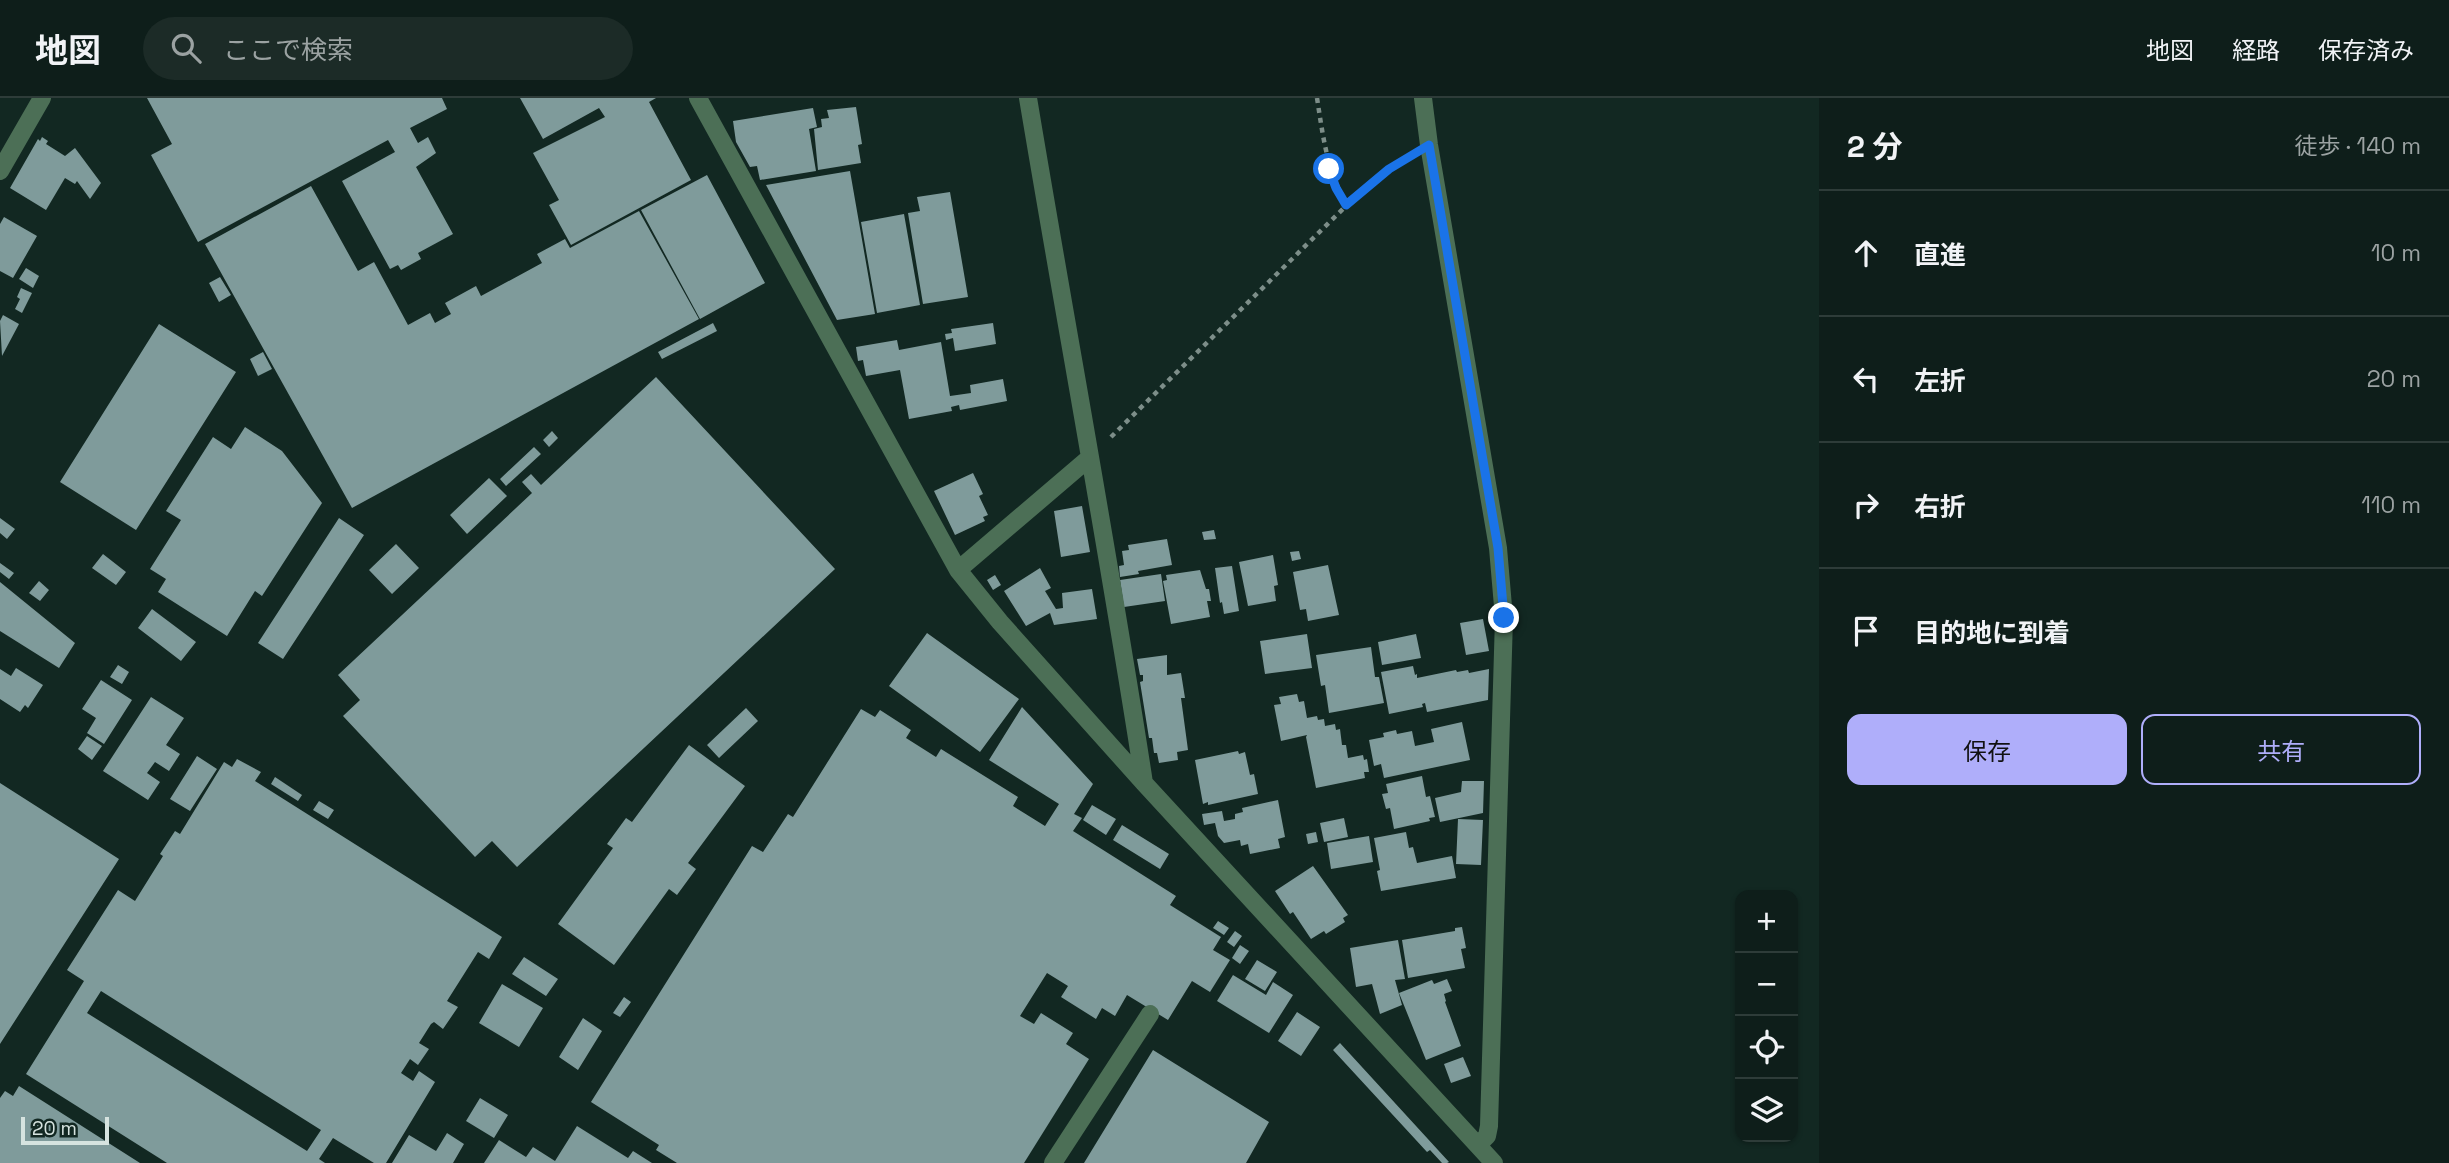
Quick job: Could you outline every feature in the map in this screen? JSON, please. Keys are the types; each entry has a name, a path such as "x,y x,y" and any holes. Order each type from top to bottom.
{"street":[{"path":"0,171 42,98"},
{"path":"698,98 958,570 1000,622 1144,783 1494,1163"},
{"path":"1028,98 1088,459 1118,615 1144,783"},
{"path":"1423,98 1498,548 1504,618 1489,1126 1487,1136 1478,1145"},
{"path":"958,570 1088,459"},
{"path":"1053,1163 1150,1014"}],"path":[{"path":"1317,98 1329,169 1346,205"},
{"path":"1088,459 1346,205 1389,169 1429,145"}],"building":[{"path":"147,98 442,98 447,109 410,128 418,143 428,137 436,153 416,167 453,234 418,253 421,259 401,270 398,265 390,269 342,181 395,152 388,140 198,242 151,155 172,144"},
{"path":"520,98 656,98 649,102 691,180 571,245 549,205 559,200 533,153 605,117 599,108 543,139"},
{"path":"856,107 862,144 858,145 861,163 818,170 814,129 822,127 821,119 829,118 827,110"},
{"path":"813,108 817,127 809,129 816,171 760,180 757,166 750,167 736,142 733,121"},
{"path":"42,137 48,141 46,144 65,156 75,148 101,183 90,199 77,181 75,184 65,178 46,210 10,188 38,139 40,141"},
{"path":"850,171 875,314 837,320 766,185"},
{"path":"707,175 765,283 700,319 641,210"},
{"path":"311,186 358,271 374,262 408,325 430,313 435,323 451,314 445,303 476,286 481,296 542,263 537,254 565,239 570,248 639,211 699,319 352,508 205,244"},
{"path":"950,192 968,297 923,304 908,213 920,211 917,197"},
{"path":"904,214 920,305 877,313 861,222"},
{"path":"4,217 37,236 13,278 0,271 0,224"},
{"path":"26,268 39,276 33,288 19,279"},
{"path":"220,277 231,295 219,302 209,283"},
{"path":"21,288 32,293 22,313 15,309"},
{"path":"3,315 19,324 2,356 0,321"},
{"path":"713,323 717,331 662,359 658,352"},
{"path":"993,323 996,344 955,351 953,338 946,340 945,334 952,333 951,329"},
{"path":"159,324 236,372 136,530 60,482"},
{"path":"897,340 899,350 941,342 950,396 971,393 970,385 1003,379 1007,401 960,410 959,405 951,407 952,411 909,419 900,370 866,376 863,360 858,361 856,347"},
{"path":"263,352 272,369 258,376 250,359"},
{"path":"656,377 835,569 517,867 492,841 475,857 343,716 360,700 338,675 532,493 522,482 531,474 541,485"},
{"path":"245,427 282,451 322,503 262,596 255,591 227,636 158,592 166,579 150,569 181,520 166,511 213,437 231,449"},
{"path":"552,431 558,438 549,447 543,440"},
{"path":"534,447 541,454 506,486 500,479"},
{"path":"973,473 983,494 979,496 988,515 983,517 985,521 955,535 934,491"},
{"path":"489,478 507,496 467,534 450,515"},
{"path":"1082,506 1090,552 1061,557 1054,511"},
{"path":"0,518 15,529 7,539 0,533"},
{"path":"339,518 364,535 283,659 258,643"},
{"path":"1214,530 1216,539 1204,540 1202,532"},
{"path":"1167,539 1172,565 1120,577 1119,566 1124,565 1122,551 1129,550 1128,545"},
{"path":"396,544 419,568 392,594 369,570"},
{"path":"1299,551 1301,559 1292,561 1290,552"},
{"path":"103,554 126,572 116,585 92,568"},
{"path":"1273,555 1278,585 1274,586 1276,601 1248,606 1239,562"},
{"path":"0,563 14,573 9,579 0,572"},
{"path":"1328,565 1339,615 1308,621 1306,609 1300,610 1293,572"},
{"path":"1232,566 1239,611 1224,614 1215,568"},
{"path":"1040,568 1051,588 1045,591 1056,609 1063,608 1062,593 1092,589 1097,619 1054,625 1050,613 1026,626 1004,591"},
{"path":"1200,570 1206,589 1209,589 1211,601 1207,601 1210,617 1171,624 1163,581 1167,580 1166,575"},
{"path":"1161,574 1165,601 1124,607 1120,580"},
{"path":"995,575 1001,585 993,590 987,580"},
{"path":"39,581 49,590 40,601 29,593"},
{"path":"0,582 75,643 59,668 0,631"},
{"path":"152,609 196,642 181,661 138,628"},
{"path":"1483,619 1489,651 1466,655 1460,623"},
{"path":"927,633 1019,699 980,752 889,686"},
{"path":"1307,634 1312,668 1265,674 1260,641"},
{"path":"1416,634 1421,658 1382,665 1378,642"},
{"path":"1371,647 1375,677 1379,677 1384,703 1329,713 1325,685 1321,686 1316,655"},
{"path":"1167,655 1167,675 1181,673 1185,698 1181,698 1188,750 1177,752 1178,760 1159,763 1157,753 1154,753 1152,738 1149,738 1140,682 1143,681 1143,675 1140,675 1137,659"},
{"path":"118,665 129,672 122,684 110,677"},
{"path":"1413,666 1417,678 1456,670 1468,670 1469,673 1489,669 1488,700 1427,712 1425,703 1422,704 1423,707 1389,714 1381,672"},
{"path":"16,668 43,685 28,708 25,705 20,712 0,699 0,669 11,676"},
{"path":"101,680 132,700 104,744 87,733 96,718 82,709"},
{"path":"1297,694 1299,702 1304,701 1307,718 1317,716 1318,720 1324,719 1325,726 1335,724 1336,730 1340,729 1342,745 1346,745 1348,758 1363,755 1364,760 1367,759 1369,772 1364,772 1365,778 1316,788 1307,735 1281,741 1274,705 1281,704 1279,697"},
{"path":"151,697 184,718 166,745 180,754 169,771 155,762 147,773 160,782 148,800 103,771"},
{"path":"1022,707 1093,784 1074,814 1082,818 1073,831 1176,896 1170,905 1221,937 1213,950 1230,960 1210,992 1192,981 1168,1020 1127,995 1115,1016 1102,1008 1096,1019 1061,997 1068,986 1047,973 1020,1016 1034,1024 1041,1013 1073,1033 1066,1044 1089,1059 1024,1163 677,1163 656,1150 659,1145 591,1102 752,846 763,852 788,814 793,817 861,709 875,717 880,710 911,730 906,738 936,757 941,749 1018,797 1013,806 1045,826 1059,804 989,760"},
{"path":"746,708 758,721 719,758 707,745"},
{"path":"1462,722 1470,760 1384,778 1381,764 1374,766 1369,740 1384,737 1383,733 1412,731 1415,746 1434,742 1431,729"},
{"path":"87,736 102,746 92,760 78,749"},
{"path":"689,745 745,786 688,863 696,869 677,895 669,889 614,965 558,924 613,848 607,844 626,818 632,822"},
{"path":"1238,751 1239,754 1245,752 1258,794 1203,804 1195,760"},
{"path":"197,756 217,769 190,811 170,799"},
{"path":"237,759 261,772 255,781 502,937 489,959 478,952 447,1001 458,1007 443,1029 434,1022 431,1024 419,1043 429,1049 418,1065 410,1059 401,1073 413,1081 419,1071 435,1082 386,1163 374,1163 333,1138 319,1159 325,1163 167,1163 26,1074 84,981 67,970 118,890 135,901 163,856 160,854 175,831 180,834 224,762 232,767","holes":["101,991 321,1130 307,1151 87,1013"]},
{"path":"1422,776 1426,797 1430,796 1435,817 1429,818 1430,821 1394,829 1390,808 1386,809 1382,794 1388,793 1386,784"},
{"path":"275,777 302,795 298,801 271,784"},
{"path":"1462,781 1484,781 1483,813 1440,822 1435,798 1461,792"},
{"path":"0,783 119,859 0,1044"},
{"path":"1278,800 1285,837 1278,839 1280,848 1250,854 1248,844 1241,846 1240,840 1224,843 1218,836 1215,823 1204,825 1202,814 1222,811 1224,821 1235,819 1235,814 1243,812 1242,808"},
{"path":"319,801 334,810 328,819 313,810"},
{"path":"1092,805 1116,819 1106,835 1083,820"},
{"path":"1344,818 1348,837 1324,842 1320,823"},
{"path":"1458,819 1483,820 1481,865 1456,864"},
{"path":"1122,825 1169,854 1160,869 1113,840"},
{"path":"1316,832 1318,842 1308,844 1306,834"},
{"path":"1406,832 1409,848 1413,847 1417,863 1452,856 1456,878 1381,891 1374,838"},
{"path":"1369,836 1373,862 1331,869 1327,843"},
{"path":"1313,866 1348,915 1343,918 1345,922 1326,934 1324,931 1311,939 1275,891"},
{"path":"1218,921 1229,928 1224,935 1213,928"},
{"path":"1462,927 1466,948 1461,949 1465,968 1408,978 1402,940 1455,931 1455,928"},
{"path":"1235,931 1242,936 1234,947 1227,942"},
{"path":"1398,940 1405,979 1395,980 1402,1005 1380,1014 1372,984 1356,987 1350,948"},
{"path":"1240,945 1249,951 1240,964 1232,958"},
{"path":"524,957 558,979 546,996 512,974"},
{"path":"1257,960 1277,972 1265,991 1245,979"},
{"path":"1233,975 1266,995 1273,982 1293,995 1269,1033 1217,1001"},
{"path":"1447,979 1452,991 1444,994 1445,1002 1461,1046 1426,1060 1399,993 1432,980 1434,984"},
{"path":"502,984 543,1008 519,1047 479,1023"},
{"path":"624,997 631,1002 620,1017 613,1013"},
{"path":"1297,1012 1320,1027 1301,1056 1278,1041"},
{"path":"583,1018 602,1031 578,1070 559,1057"},
{"path":"1340,1043 1449,1162 1442,1163 1430,1150 1427,1152 1333,1050"},
{"path":"1153,1050 1269,1122 1246,1163 1084,1163"},
{"path":"1463,1057 1471,1076 1451,1083 1444,1064"},
{"path":"19,1086 140,1163 0,1163 0,1098 5,1091 13,1096"},
{"path":"480,1098 508,1115 494,1138 466,1121"},
{"path":"577,1126 628,1158 633,1151 652,1163 484,1163 499,1140 526,1157 533,1147 555,1161"},
{"path":"447,1133 464,1144 453,1163 392,1163 409,1135 436,1151"}],"route":[{"path":"1329,169 1346,205 1389,169 1429,145 1498,548 1504,618"}]}
